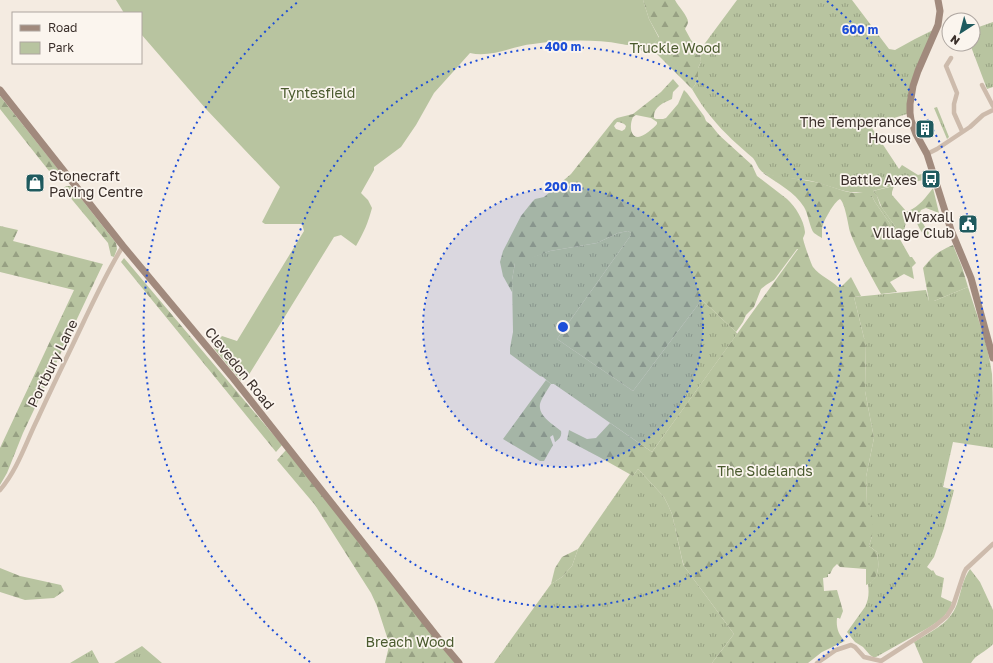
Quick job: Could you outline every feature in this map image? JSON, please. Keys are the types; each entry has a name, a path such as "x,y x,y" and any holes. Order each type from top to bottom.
{"main road":[{"path":"938,0 940,11 938,25 915,79 910,104 910,113 913,127 927,154 951,230 971,278 993,358"},
{"name":"Clevedon Road","path":"0,90 123,246 233,378 459,663"}],"street":[{"path":"951,58 946,66 951,73 957,93 954,108 955,116 962,131"},
{"path":"982,88 993,106"},
{"path":"927,154 937,149 972,125 982,115 993,110"},
{"name":"Portbury Lane","path":"0,490 16,466 93,302 114,260 123,246"},
{"path":"817,663 836,650 850,645 855,647 864,657 881,661 935,626 947,616 951,610 964,573 970,565 993,544"}],"green space":[{"name":"Tyntesfield","path":"116,0 643,0 649,19 659,38 645,54 638,48 632,46 600,41 554,42 525,45 494,53 470,53 434,93 416,125 401,147 374,167 374,170 361,193 368,200 372,208 366,227 356,246 341,235 334,237 245,381 241,381 213,346 222,336 237,341 304,231 302,224 265,224 262,222 280,187 206,109 142,35 142,12 123,12"},
{"name":"Truckle Wood","path":"643,0 675,0 688,20 685,29 691,40 700,50 701,62 698,68 698,77 692,89 651,48 659,37 649,19"},
{"path":"737,0 852,0 889,49 895,50 935,29 907,107 907,114 884,121 872,128 899,169 902,165 918,175 929,172 930,178 873,191 877,196 880,205 900,231 897,234 872,196 864,193 845,191 811,181 778,177 762,172 753,158 722,129 701,104 692,89 698,77 698,68 701,62 700,50"},
{"path":"993,22 993,87 987,89 973,52 981,52 981,26"},
{"name":"The Sidelands","path":"673,79 679,86 673,92 672,99 657,108 654,118 666,118 678,104 684,90 704,116 706,121 752,165 757,176 787,199 796,209 803,223 805,234 803,240 813,267 838,287 842,286 851,277 861,296 854,297 864,338 866,339 865,391 874,438 866,477 867,504 870,506 873,521 872,536 869,546 877,552 878,572 874,580 866,585 866,569 840,567 837,564 830,574 828,574 828,577 823,578 824,591 837,590 843,611 840,619 837,618 837,627 839,633 845,641 822,652 808,663 712,663 734,634 684,566 672,514 664,497 638,469 633,476 567,440 569,430 587,439 596,438 610,423 652,452 798,249 774,280 761,289 754,307 746,315 736,332 701,299 633,391 557,339 631,233 628,231 618,233 597,243 550,251 519,263 515,263 512,280 512,292 503,276 500,262 503,251 521,216 532,202 535,199 544,197 571,174 614,120 633,114 661,92","holes":["636,115 651,118 657,122 657,124 643,136 635,136 632,132 631,123 633,117","617,122 625,125 625,129 622,131 616,129 614,126"]},
{"path":"0,96 62,174 59,181 57,181 0,109"},
{"path":"937,107 949,137 947,139 934,108"},
{"path":"763,173 820,183 853,193 868,193 872,196 910,257 912,257 916,263 912,267 914,279 904,274 890,282 897,292 881,294 853,240 842,201 840,199 838,201 824,221 822,238 814,233 805,210 796,197"},
{"path":"66,186 72,187 116,243 117,249 114,257 111,256 108,243 64,190"},
{"path":"894,186 892,195 906,211 919,204 933,188 939,213 926,208 921,210 920,213 922,222 929,233 927,236 923,234 914,217 911,216 905,226 906,238 903,233 897,229 882,208 873,191"},
{"path":"0,226 18,230 13,241 103,264 23,433 7,473 0,485 0,448 74,290 0,272"},
{"path":"628,231 631,235 557,339 633,391 701,299 737,334 652,452 554,384 551,384 510,354 513,332 512,280 515,263 550,251 597,243 618,233"},
{"path":"953,245 968,287 934,301 929,301 923,268 936,254"},
{"path":"124,258 282,445 276,452 121,262"},
{"path":"968,287 985,341 992,374 993,448 953,442 943,487 954,490 944,528 934,557 927,567 932,571 933,570 936,575 944,578 941,597 952,602 950,609 940,620 928,628 876,657 873,657 863,647 855,642 847,632 865,607 869,590 868,584 875,578 878,570 877,552 869,546 872,536 870,506 867,505 866,477 874,438 865,391 866,340 864,338 854,297 926,290 929,301 934,301"},
{"path":"546,380 551,384 540,404 541,412 561,431 561,436 555,442 553,435 550,437 553,445 544,461 540,461 503,439"},
{"name":"Breach Wood","path":"286,450 455,663 385,663 389,646 388,640 377,606 371,593 315,505 277,460"},
{"path":"638,469 664,497 668,505 672,514 684,566 734,634 712,663 494,663 551,584 562,577 572,566 578,549 630,474 633,476"},
{"path":"578,549 572,566 562,577 551,584 555,568 562,557"},
{"path":"0,568 20,576 61,585 64,591 54,598 25,600 0,592"},
{"path":"970,569 980,582 993,610 993,644 976,657 971,663 923,663 914,642 939,627 950,617 957,604 964,581"},
{"path":"142,646 162,663 114,663"},
{"path":"92,650 99,663 70,663"}],"place":[{"name":"The Temperance House","path":"925,129"},
{"name":"Battle Axes","path":"931,179"},
{"name":"Stonecraft Paving Centre","path":"35,183"},
{"name":"Wraxall Village Club","path":"968,224"}]}
